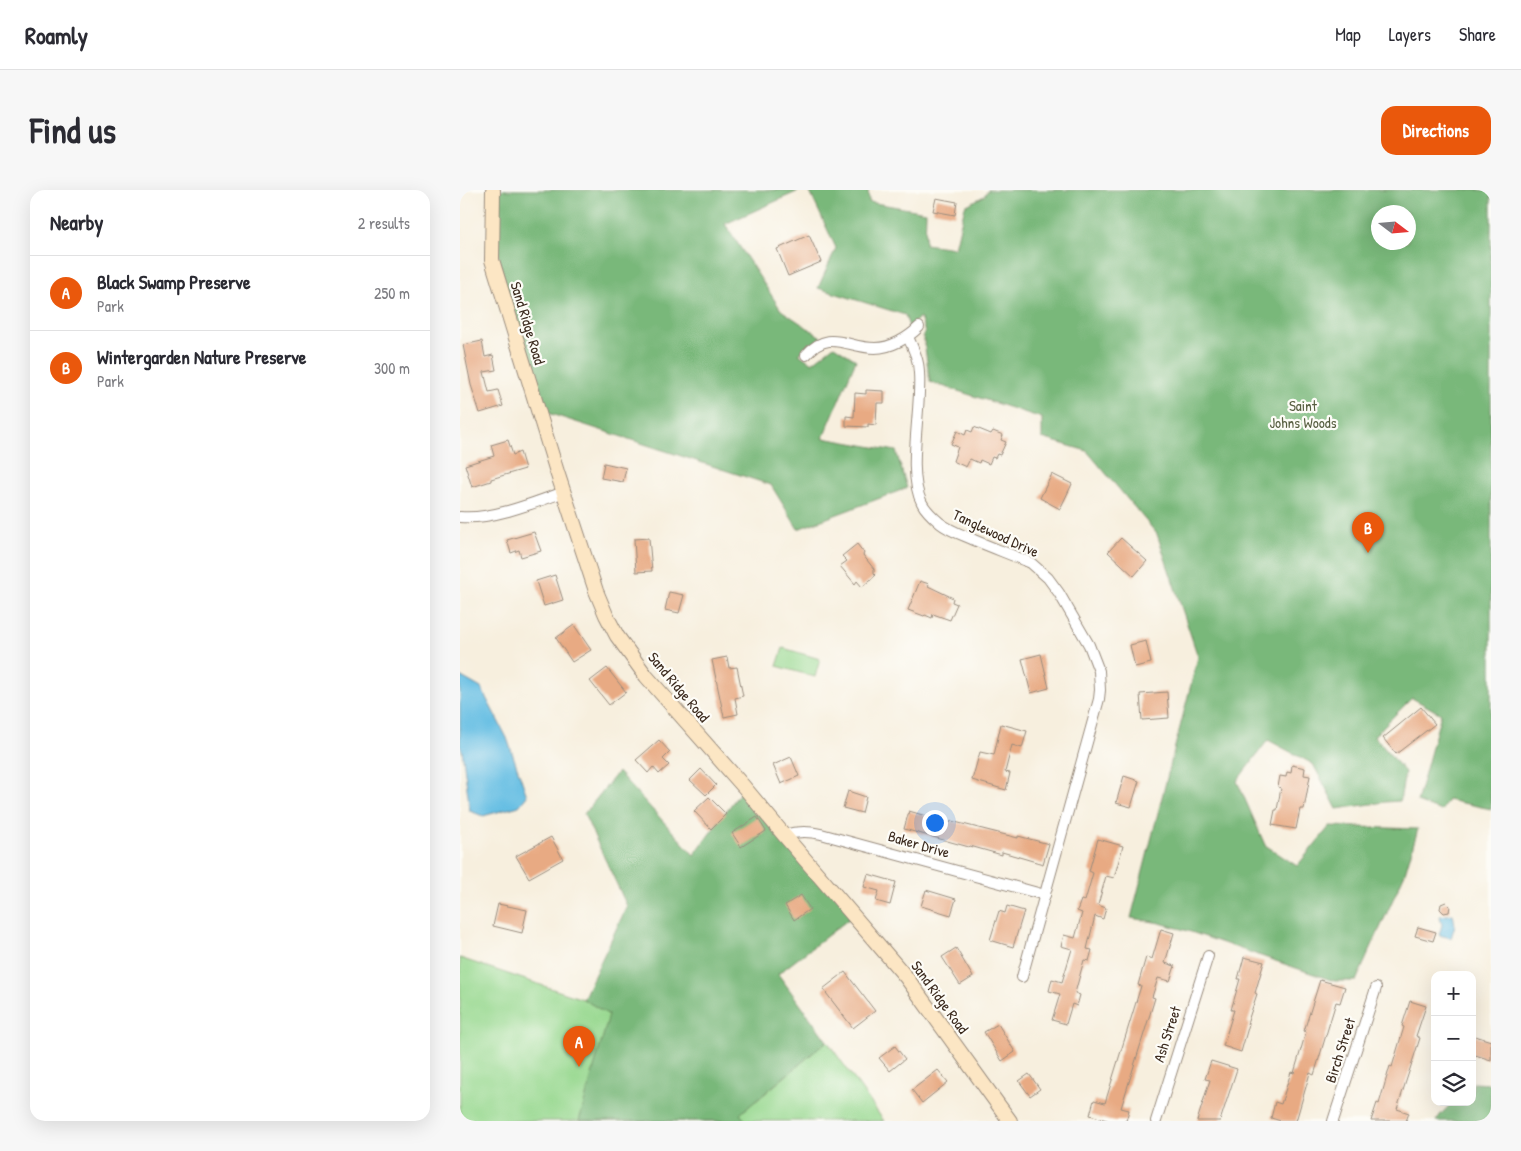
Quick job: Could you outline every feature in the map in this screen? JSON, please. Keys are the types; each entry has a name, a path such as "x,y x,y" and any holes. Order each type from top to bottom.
{"street":[{"name":"Sand Ridge Road","path":"493,190 492,260 596,591 617,636 646,676 744,787 906,977 1010,1121"},
{"path":"806,355 817,344 826,341 883,348 908,337 920,327"},
{"name":"Tanglewood Drive","path":"908,337 916,354 920,371 915,460 919,495 922,503 933,518 950,529 1031,563 1042,571 1058,593 1089,645 1099,671 1099,699 1022,977"},
{"path":"460,517 489,516 564,492"},
{"name":"Baker Drive","path":"784,835 807,831 822,834 1045,895"},
{"name":"Ash Street","path":"1156,1121 1208,956"},
{"name":"Birch Street","path":"1334,1121 1376,988"}],"green space":[{"path":"497,190 801,190 725,224 781,310 821,337 799,354 812,363 834,346 856,360 823,438 896,451 907,488 798,529 771,485 548,413 503,276 496,244"},
{"name":"Saint Johns Woods","path":"809,190 868,190 869,202 926,212 925,244 955,248 965,206 984,196 988,190 1491,190 1491,809 1448,800 1441,811 1417,802 1441,714 1412,698 1374,736 1405,772 1400,801 1337,809 1313,764 1268,740 1237,781 1265,845 1297,866 1330,826 1418,829 1405,873 1356,981 1334,981 1188,931 1160,923 1131,918 1198,657 1157,534 1087,451 1042,438 1042,418 930,382 923,335 925,332 920,317 909,327 905,315 818,288 836,248"},
{"path":"783,648 820,659 815,677 777,666"},
{"path":"618,772 694,855 744,787 854,915 778,974 827,1041 740,1114 746,1121 579,1121 609,1015 583,999 627,906 584,814"},
{"path":"460,958 583,999 756,1101 827,1041 884,1121 460,1121"},
{"path":"1476,1083 1491,1084 1491,1121 1436,1121 1449,1106 1476,1106"}],"water":[{"path":"460,676 481,688 507,738 527,796 519,806 483,816 470,811 460,746"},
{"path":"1453,914 1455,925 1451,938 1439,935 1442,925 1440,916"}],"building":[{"path":"936,198 957,202 955,215 933,211"},
{"path":"809,235 821,262 788,276 777,249"},
{"path":"482,341 485,357 493,355 496,370 484,372 489,392 498,390 503,406 480,413 471,385 463,345"},
{"path":"866,390 884,391 884,403 877,403 876,425 868,424 868,427 846,426 846,416 854,417 855,393 866,394"},
{"path":"974,427 991,434 993,431 1003,435 1001,440 1006,442 1000,455 997,454 995,458 992,457 989,464 980,460 979,463 970,459 966,467 953,461 958,447 951,444 957,431 965,435 967,430 972,432"},
{"path":"508,440 513,455 520,452 525,469 472,487 465,465 494,456 491,445"},
{"path":"604,463 626,468 623,482 601,478"},
{"path":"1052,474 1072,484 1060,509 1040,498"},
{"path":"534,532 541,551 521,557 519,550 511,553 507,540"},
{"path":"649,538 652,571 636,572 634,539"},
{"path":"1121,538 1147,561 1134,576 1108,552"},
{"path":"857,544 876,575 862,587 857,581 855,584 840,566 847,561 842,556"},
{"path":"555,575 563,600 544,606 536,581"},
{"path":"920,581 953,598 952,602 957,604 950,620 933,614 932,618 908,610"},
{"path":"669,592 684,595 679,613 665,610"},
{"path":"574,625 591,650 572,662 556,638"},
{"path":"1146,641 1151,663 1135,667 1130,645"},
{"path":"1041,654 1049,688 1031,693 1022,659"},
{"path":"727,657 729,668 737,667 743,696 735,698 738,714 724,717 712,660"},
{"path":"607,668 626,692 609,705 590,681"},
{"path":"1167,692 1169,718 1142,720 1140,694"},
{"path":"1421,707 1435,724 1396,754 1383,738"},
{"path":"1001,724 1027,731 1022,748 1012,745 1005,772 1010,773 1006,790 972,780 980,752 994,755"},
{"path":"659,740 670,752 663,759 669,765 659,774 653,767 648,773 636,760"},
{"path":"791,757 799,776 781,784 773,765"},
{"path":"1292,765 1305,768 1304,775 1310,776 1304,809 1300,809 1296,829 1272,825 1281,788 1278,787 1280,776 1286,777 1287,772 1291,773"},
{"path":"701,769 716,785 706,795 690,780"},
{"path":"1124,776 1139,781 1131,807 1116,803"},
{"path":"848,791 866,797 862,813 843,808"},
{"path":"709,797 726,814 711,829 694,811"},
{"path":"909,811 950,823 951,821 1049,844 1043,864 1002,852 1002,855 904,829"},
{"path":"757,817 766,831 741,847 732,833"},
{"path":"551,837 563,859 529,878 516,856"},
{"path":"1098,839 1123,846 1114,878 1106,876 1098,905 1106,908 1103,919 1095,916 1087,949 1092,950 1089,961 1084,960 1075,993 1080,995 1077,1006 1072,1004 1066,1024 1052,1020 1060,994 1049,991 1052,979 1062,982 1072,949 1061,946 1064,935 1075,938 1082,913 1077,911 1081,900 1085,901 1093,873 1089,871"},
{"path":"868,874 896,882 890,905 876,901 879,891 864,887"},
{"path":"926,890 956,899 951,915 921,906"},
{"path":"801,895 810,909 794,920 785,905"},
{"path":"1446,902 1450,906 1449,912 1444,913 1440,909 1441,904"},
{"path":"498,904 527,910 522,933 493,926"},
{"path":"1007,906 1024,911 1013,947 990,940 999,911 1005,913"},
{"path":"1418,927 1436,932 1433,941 1415,936"},
{"path":"1161,929 1174,933 1165,963 1175,966 1170,981 1158,978 1152,997 1155,998 1121,1108 1129,1110 1126,1121 1110,1121 1090,1115 1094,1100 1105,1103 1141,986 1138,985 1146,957 1152,959"},
{"path":"956,948 973,977 960,985 942,957"},
{"path":"1244,957 1264,962 1241,1052 1223,1046 1234,1010 1231,1010"},
{"path":"845,972 875,1011 853,1028 823,989"},
{"path":"1320,980 1345,987 1340,1003 1336,1002 1314,1075 1310,1073 1296,1121 1281,1121 1271,1118 1275,1102 1281,1104 1291,1072 1294,1073 1306,1032 1304,1031"},
{"path":"1410,1001 1426,1006 1416,1036 1420,1038 1397,1109 1409,1113 1406,1121 1371,1121 1377,1103 1379,1104 1390,1066 1392,1067"},
{"path":"998,1024 1015,1052 1002,1061 984,1032"},
{"path":"1476,1036 1491,1041 1491,1060 1476,1055"},
{"path":"895,1046 905,1059 890,1071 879,1058"},
{"path":"1211,1061 1237,1069 1220,1121 1197,1121 1210,1080 1205,1079"},
{"path":"938,1070 948,1082 922,1103 912,1090"},
{"path":"1029,1074 1040,1089 1030,1096 1019,1081"}],"place":[{"name":"Wintergarden Nature Preserve","path":"1368,553"},
{"name":"Black Swamp Preserve","path":"579,1067"}]}
